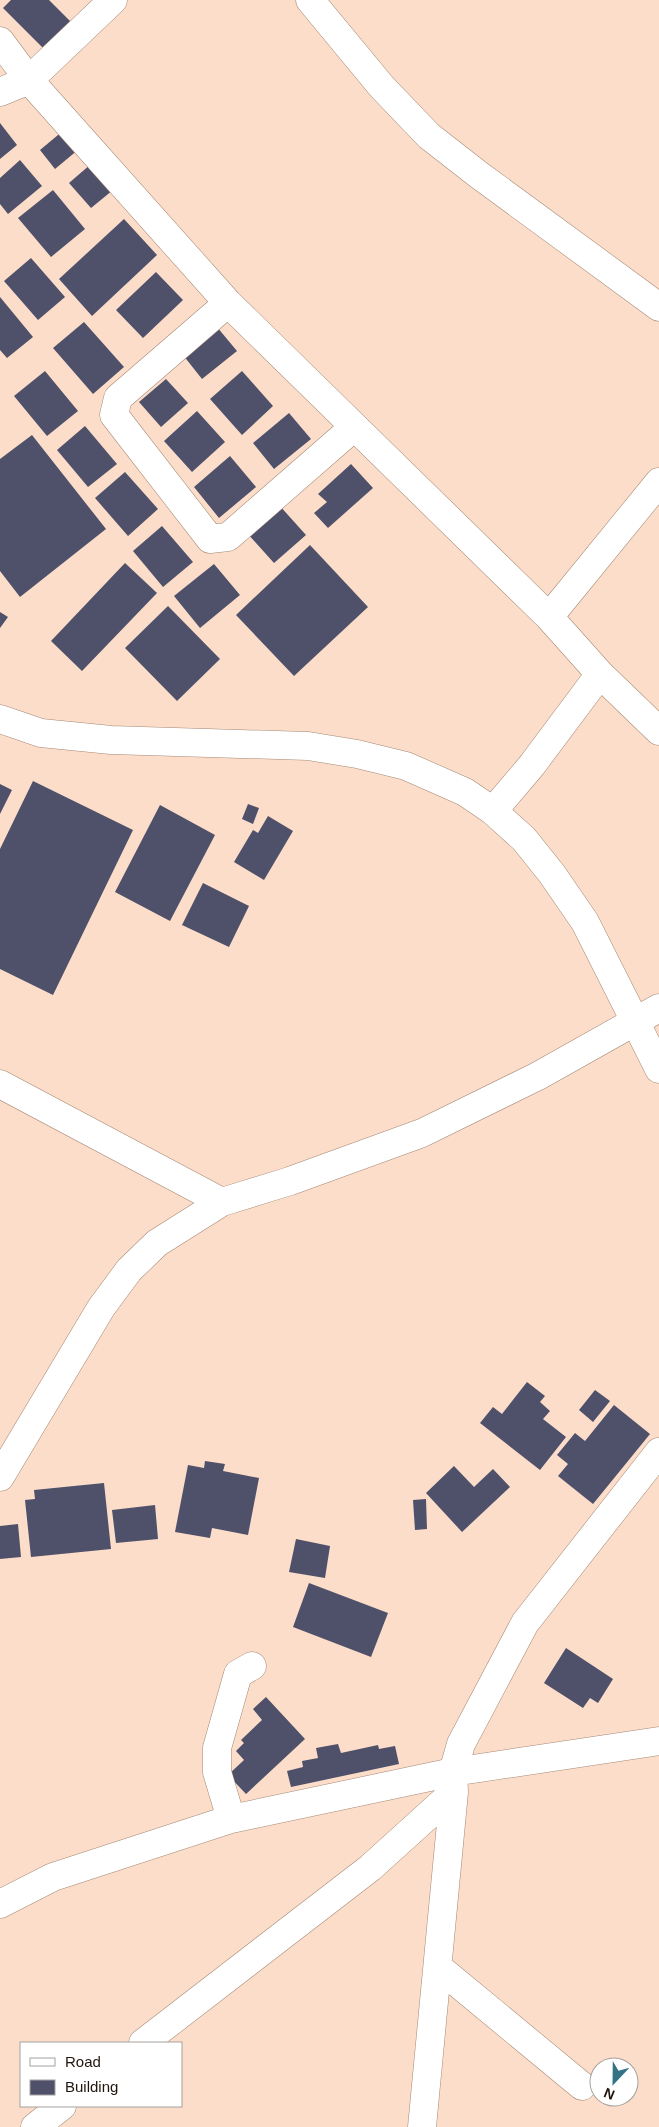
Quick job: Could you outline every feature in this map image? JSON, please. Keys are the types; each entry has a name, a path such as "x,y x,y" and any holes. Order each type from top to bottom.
{"street":[{"path":"0,92 29,80 113,0"},
{"path":"310,0 382,86 429,136 478,175 659,307"},
{"path":"0,42 29,80 228,303 353,428 549,617 600,674 659,731"},
{"path":"228,303 118,398 114,415 210,539 228,538 353,428"},
{"path":"549,617 659,482"},
{"path":"492,811 532,765 600,674"},
{"path":"0,719 40,733 72,737 110,740 308,746 357,754 406,766 465,792 492,811 524,839 552,874 585,922 659,1069"},
{"path":"0,1477 100,1308 129,1270 157,1242 222,1202 290,1182 422,1133 538,1076 659,1008"},
{"path":"0,1084 222,1202"},
{"path":"422,2127 438,1967 453,1782 461,1744 525,1623 659,1452"},
{"path":"231,1819 218,1772 217,1748 238,1674 252,1666"},
{"path":"0,1904 53,1877 231,1819 453,1782 659,1741"},
{"path":"144,2042 370,1868 453,1782"},
{"path":"438,1967 582,2086"},
{"path":"35,2127 61,2107"}],"building":[{"path":"11,0 49,0 73,24 46,51 3,8"},
{"path":"0,123 17,145 0,159"},
{"path":"64,130 79,149 55,169 40,150"},
{"path":"20,160 42,186 8,214 0,204 0,178"},
{"path":"91,164 113,190 91,208 69,183"},
{"path":"53,190 85,229 51,257 18,218"},
{"path":"124,219 157,255 92,316 59,279"},
{"path":"31,258 65,297 38,320 4,281"},
{"path":"156,272 183,300 143,338 116,310"},
{"path":"0,297 33,337 7,358 0,350"},
{"path":"84,322 124,367 93,394 53,348"},
{"path":"217,327 237,351 202,379 183,355"},
{"path":"45,371 78,411 47,436 14,396"},
{"path":"242,371 273,406 242,435 210,399"},
{"path":"166,379 188,403 161,427 139,402"},
{"path":"197,411 225,442 192,472 164,441"},
{"path":"289,413 311,439 274,469 253,443"},
{"path":"85,426 117,464 88,487 57,450"},
{"path":"32,435 106,529 20,597 0,571 0,459"},
{"path":"230,456 256,487 219,518 194,487"},
{"path":"351,464 373,488 328,528 314,513 327,502 318,494"},
{"path":"125,472 158,509 128,536 95,498"},
{"path":"279,505 306,535 274,563 247,533"},
{"path":"162,526 193,562 163,587 133,551"},
{"path":"310,545 368,607 294,676 236,615"},
{"path":"125,563 157,593 82,671 51,641"},
{"path":"214,564 240,595 200,628 174,596"},
{"path":"168,606 220,659 177,701 125,648"},
{"path":"0,612 8,617 0,628"},
{"path":"33,781 133,830 53,995 0,969 0,849"},
{"path":"0,784 12,790 0,814"},
{"path":"248,804 259,808 253,824 242,819"},
{"path":"160,805 215,835 170,921 115,892"},
{"path":"268,816 293,831 264,880 234,862 253,830 258,833"},
{"path":"203,883 249,906 229,947 182,925"},
{"path":"527,1382 545,1396 540,1402 550,1411 543,1419 566,1437 540,1470 480,1423 493,1407 502,1414"},
{"path":"595,1390 610,1401 593,1422 579,1410"},
{"path":"614,1405 650,1434 593,1504 558,1476 568,1464 557,1455 575,1433 585,1441"},
{"path":"205,1461 225,1464 223,1471 259,1478 248,1535 212,1528 210,1538 175,1532 188,1465 204,1468"},
{"path":"454,1466 474,1487 493,1469 510,1487 462,1532 426,1493"},
{"path":"104,1483 111,1549 31,1557 25,1500 35,1499 34,1490"},
{"path":"426,1499 427,1529 415,1530 413,1500"},
{"path":"155,1505 158,1539 116,1543 112,1510"},
{"path":"18,1524 21,1557 0,1559 0,1526"},
{"path":"296,1539 330,1546 325,1578 289,1572"},
{"path":"309,1583 388,1613 371,1657 293,1627"},
{"path":"566,1648 613,1679 598,1703 590,1698 583,1708 544,1683"},
{"path":"266,1697 305,1739 246,1794 228,1775 244,1760 236,1751 244,1743 241,1740 262,1720 253,1709"},
{"path":"338,1744 341,1753 378,1745 379,1749 395,1746 399,1764 291,1787 287,1771 303,1767 302,1761 318,1758 316,1748"}]}
